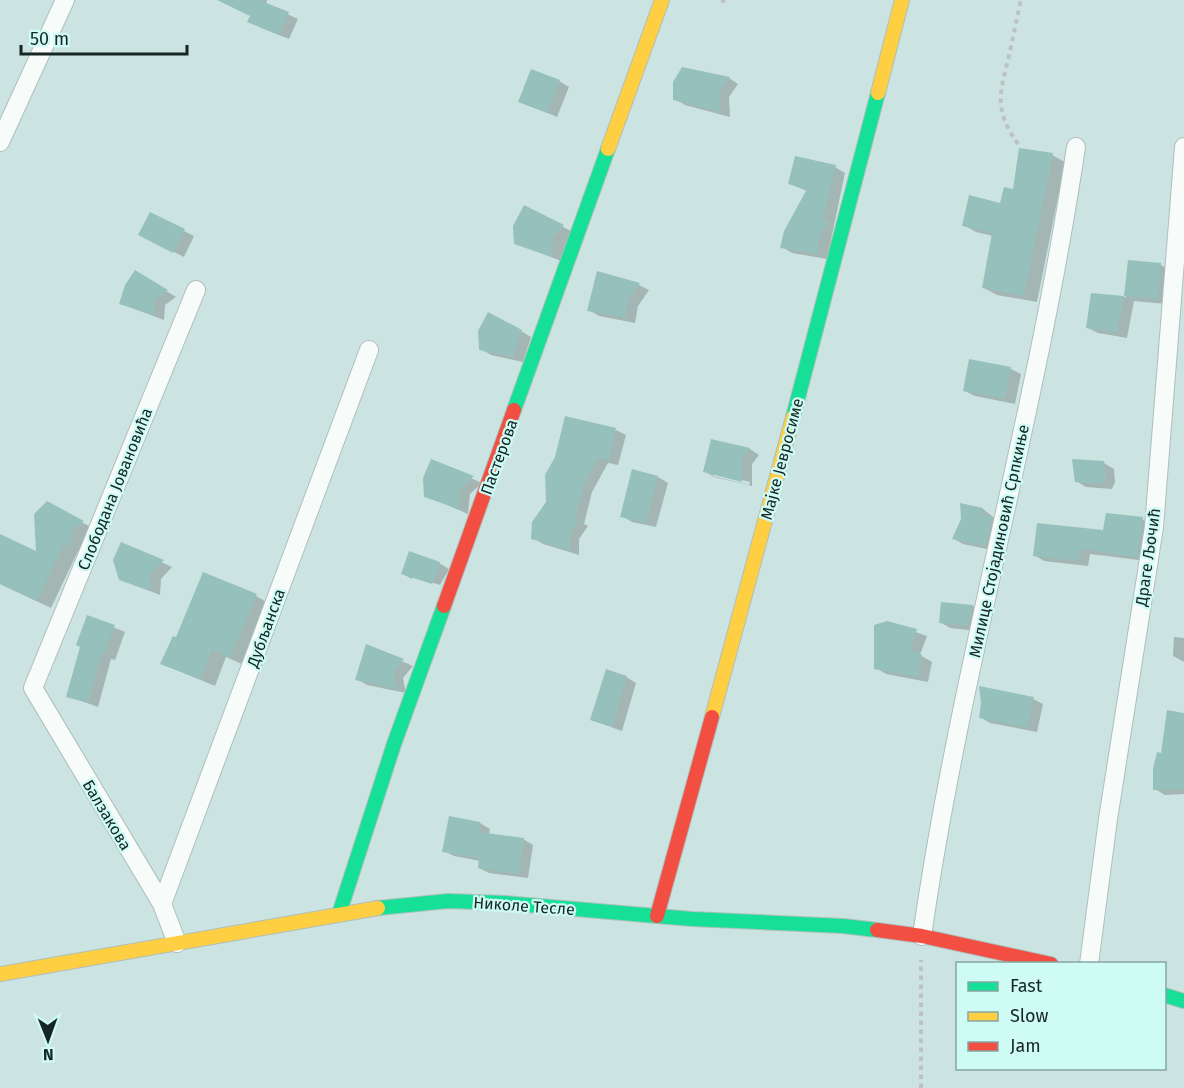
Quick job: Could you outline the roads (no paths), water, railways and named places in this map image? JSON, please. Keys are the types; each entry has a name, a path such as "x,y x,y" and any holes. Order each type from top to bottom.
{"street":[{"path":"0,142 65,0"},
{"name":"Пастерова","path":"339,914 394,744 662,0"},
{"name":"Мајке Јевросиме","path":"657,916 759,546 902,0"},
{"name":"Милице Стојадиновић Српкиње","path":"922,936 946,789 1012,486 1067,206 1076,147"},
{"name":"Драге Љочић","path":"1089,962 1108,819 1154,527 1184,147"},
{"name":"Слободана Јовановића","path":"33,688 196,290"},
{"name":"Дубљанска","path":"162,904 369,350"},
{"name":"Балзакова","path":"33,688 162,904 177,943"},
{"name":"Николе Тесле","path":"0,974 406,903 457,901 657,916 843,926 922,936 1046,962"},
{"path":"1166,996 1184,1001"}]}
